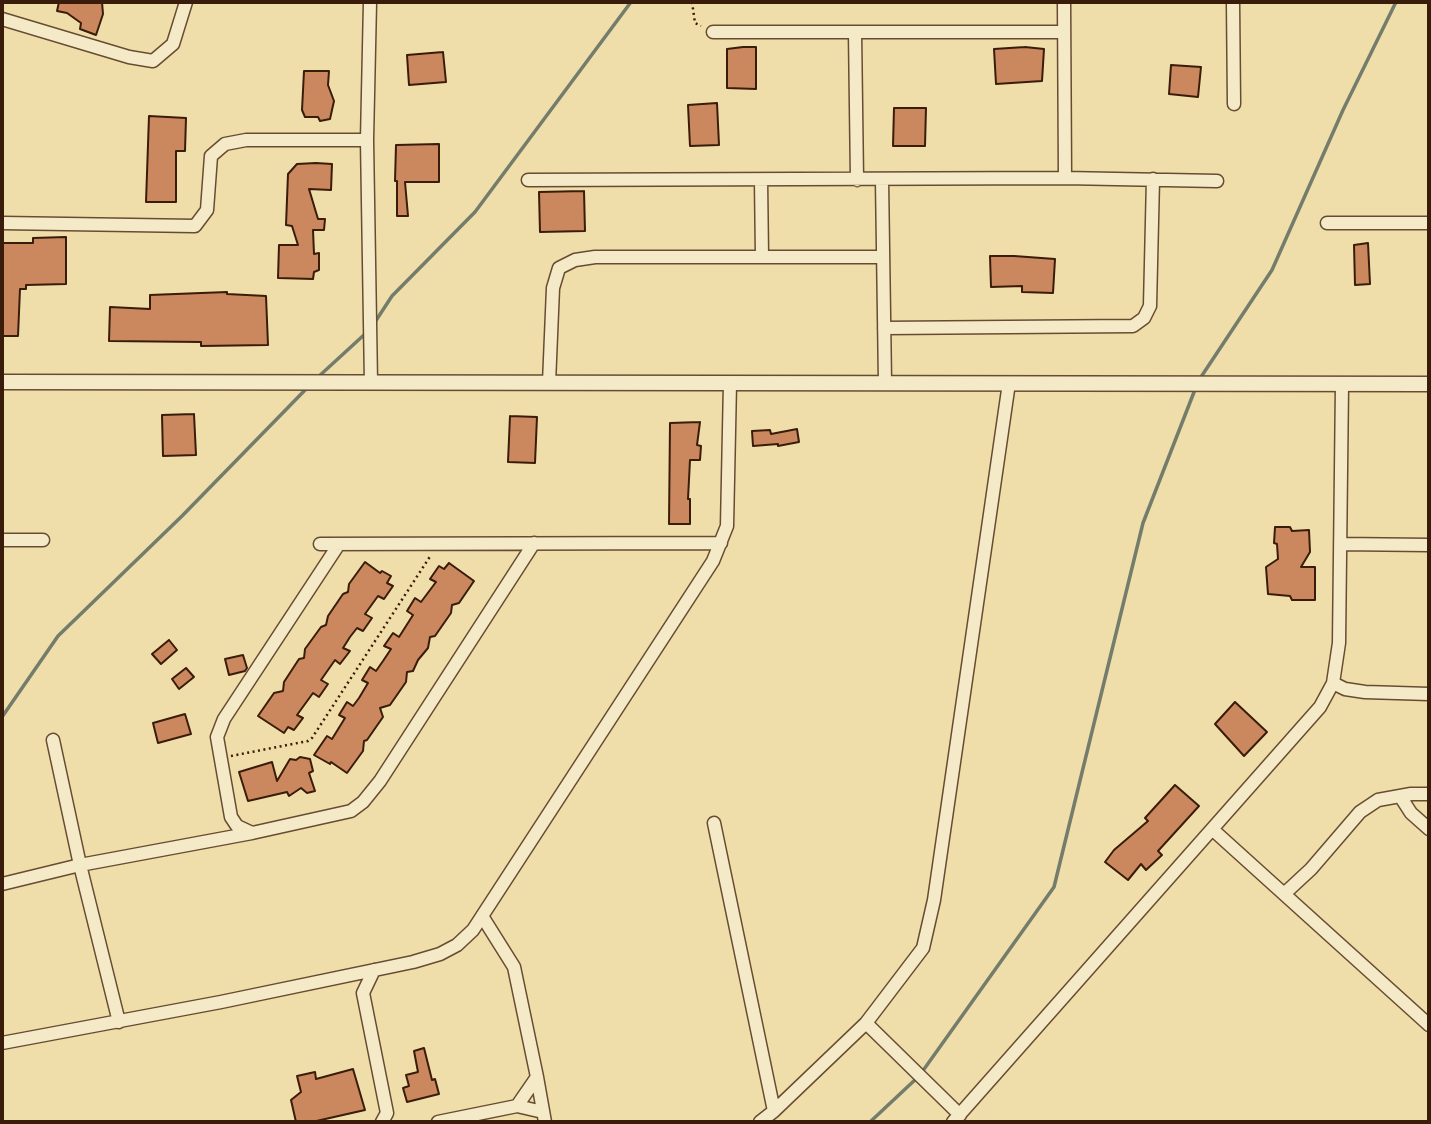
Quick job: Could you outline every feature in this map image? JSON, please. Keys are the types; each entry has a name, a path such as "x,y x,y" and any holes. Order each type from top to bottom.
{"street":[{"path":"2,19 129,57 153,61 173,44 186,2"},
{"path":"370,2 367,140 371,383"},
{"path":"1064,2 1065,177"},
{"path":"1233,2 1234,104"},
{"path":"855,32 857,180"},
{"path":"713,33 1065,32"},
{"path":"2,223 195,226 207,210 211,156 225,144 246,140 367,140"},
{"path":"528,180 1065,177 1217,181"},
{"path":"884,328 1133,326 1144,318 1150,306 1153,179"},
{"path":"761,180 762,257"},
{"path":"882,180 885,383"},
{"path":"1327,223 1429,223"},
{"path":"549,383 553,288 559,268 575,260 595,257 883,257"},
{"path":"2,382 1429,384"},
{"path":"2,1043 374,970 440,954 473,930 713,561 727,526 730,383"},
{"path":"760,1122 866,1023 923,948 934,900 1009,383"},
{"path":"866,1023 957,1119 1320,707 1333,683 1339,643 1342,384"},
{"path":"2,540 43,540"},
{"path":"2,884 80,865 252,833 351,811 363,802 380,781 534,543"},
{"path":"320,544 721,543"},
{"path":"252,833 237,826 231,817 217,737 224,719 340,544"},
{"path":"1340,544 1429,545"},
{"path":"1333,683 1345,689 1365,692 1429,694"},
{"path":"53,740 80,865 119,1021"},
{"path":"1284,894 1311,869 1360,812 1378,800 1429,794"},
{"path":"1400,796 1411,813 1429,829"},
{"path":"714,823 774,1111"},
{"path":"1212,829 1429,1025"},
{"path":"482,916 514,967 544,1117"},
{"path":"374,970 363,993 388,1119"},
{"path":"517,1106 537,1077"},
{"path":"438,1122 517,1106 544,1117"}],"path":[{"path":"692,2 695,23 713,33"},
{"path":"221,758 312,738 439,544"}],"building":[{"path":"59,2 102,2 103,14 96,35 80,29 81,23 67,13 57,11"},
{"path":"756,47 756,89 727,88 727,49"},
{"path":"994,49 1044,49 1042,81 996,84"},
{"path":"443,52 446,82 409,85 407,55"},
{"path":"1171,65 1201,67 1198,97 1169,94"},
{"path":"304,71 329,71 328,85 334,101 330,119 320,121 318,117 305,117 302,110"},
{"path":"717,103 719,145 690,146 688,105"},
{"path":"894,108 926,108 925,146 893,146"},
{"path":"149,116 186,118 185,151 176,151 176,202 146,202"},
{"path":"439,144 439,182 405,182 408,216 397,216 396,145"},
{"path":"297,164 332,164 331,190 309,189 318,219 325,219 324,230 313,230 314,254 319,253 319,270 314,272 313,279 278,278 279,245 298,245 292,226 286,225 288,174"},
{"path":"584,191 585,231 540,232 539,192"},
{"path":"66,237 66,284 26,285 26,289 20,289 18,336 2,336 2,243 33,243 33,238"},
{"path":"1368,243 1370,284 1355,285 1354,245"},
{"path":"990,256 1055,259 1053,293 1022,292 1022,286 991,287"},
{"path":"227,292 266,296 268,345 201,346 201,342 109,341 110,307 150,309 150,295"},
{"path":"194,414 196,455 163,456 162,415"},
{"path":"510,416 537,417 535,463 508,462"},
{"path":"700,422 697,445 701,446 700,460 690,460 690,524 669,524 670,423"},
{"path":"797,429 799,442 778,446 753,446 752,431 770,430 771,434"},
{"path":"1275,527 1290,527 1292,531 1309,530 1310,552 1301,567 1315,567 1315,600 1292,600 1290,596 1268,594 1266,567 1278,559 1277,544 1274,543"},
{"path":"365,562 380,573 382,571 391,576 387,583 393,586 384,599 378,596 365,614 372,618 363,631 357,628 343,648 350,651 340,664 335,660 321,680 328,684 319,697 313,693 297,715 303,718 294,730 288,727 284,733 258,716 274,693 283,691 284,682 299,659 304,658 305,649 321,627 326,625 328,616 343,594 348,592 349,584"},
{"path":"449,563 474,581 459,603 452,605 451,613 435,636 430,637 428,648 413,671 407,672 406,682 390,705 380,708 383,717 364,741 363,751 347,773 314,755 327,736 332,739 345,718 339,715 347,702 353,706 359,698 368,683 362,680 370,667 376,671 391,649 384,646 393,633 399,637 413,615 407,611 415,598 421,602 436,582 430,579 439,566 444,569"},
{"path":"169,640 177,650 161,664 152,654"},
{"path":"243,655 247,668 245,671 229,675 225,659"},
{"path":"186,668 194,677 179,689 172,679"},
{"path":"1235,702 1267,732 1244,756 1215,724"},
{"path":"185,714 191,734 158,743 153,723"},
{"path":"300,757 310,759 313,771 309,773 315,791 307,793 301,788 289,796 287,792 248,801 239,772 272,762 277,781 290,759 296,760"},
{"path":"1175,785 1199,806 1158,851 1162,855 1146,870 1141,864 1128,880 1105,862 1114,850 1148,821 1145,818"},
{"path":"424,1048 432,1080 435,1079 439,1094 407,1102 403,1088 409,1086 406,1075 418,1072 414,1051"},
{"path":"353,1069 365,1110 312,1122 296,1122 291,1100 301,1092 297,1076 315,1072 316,1079"}],"waterway":[{"path":"375,322 392,296 475,212 631,2"},
{"path":"1199,380 1272,270 1343,110 1396,2"},
{"path":"317,378 365,334"},
{"path":"2,717 58,636 182,516 309,386"},
{"path":"922,1072 1054,887 1143,523 1196,387"},
{"path":"870,1122 917,1078"}]}
